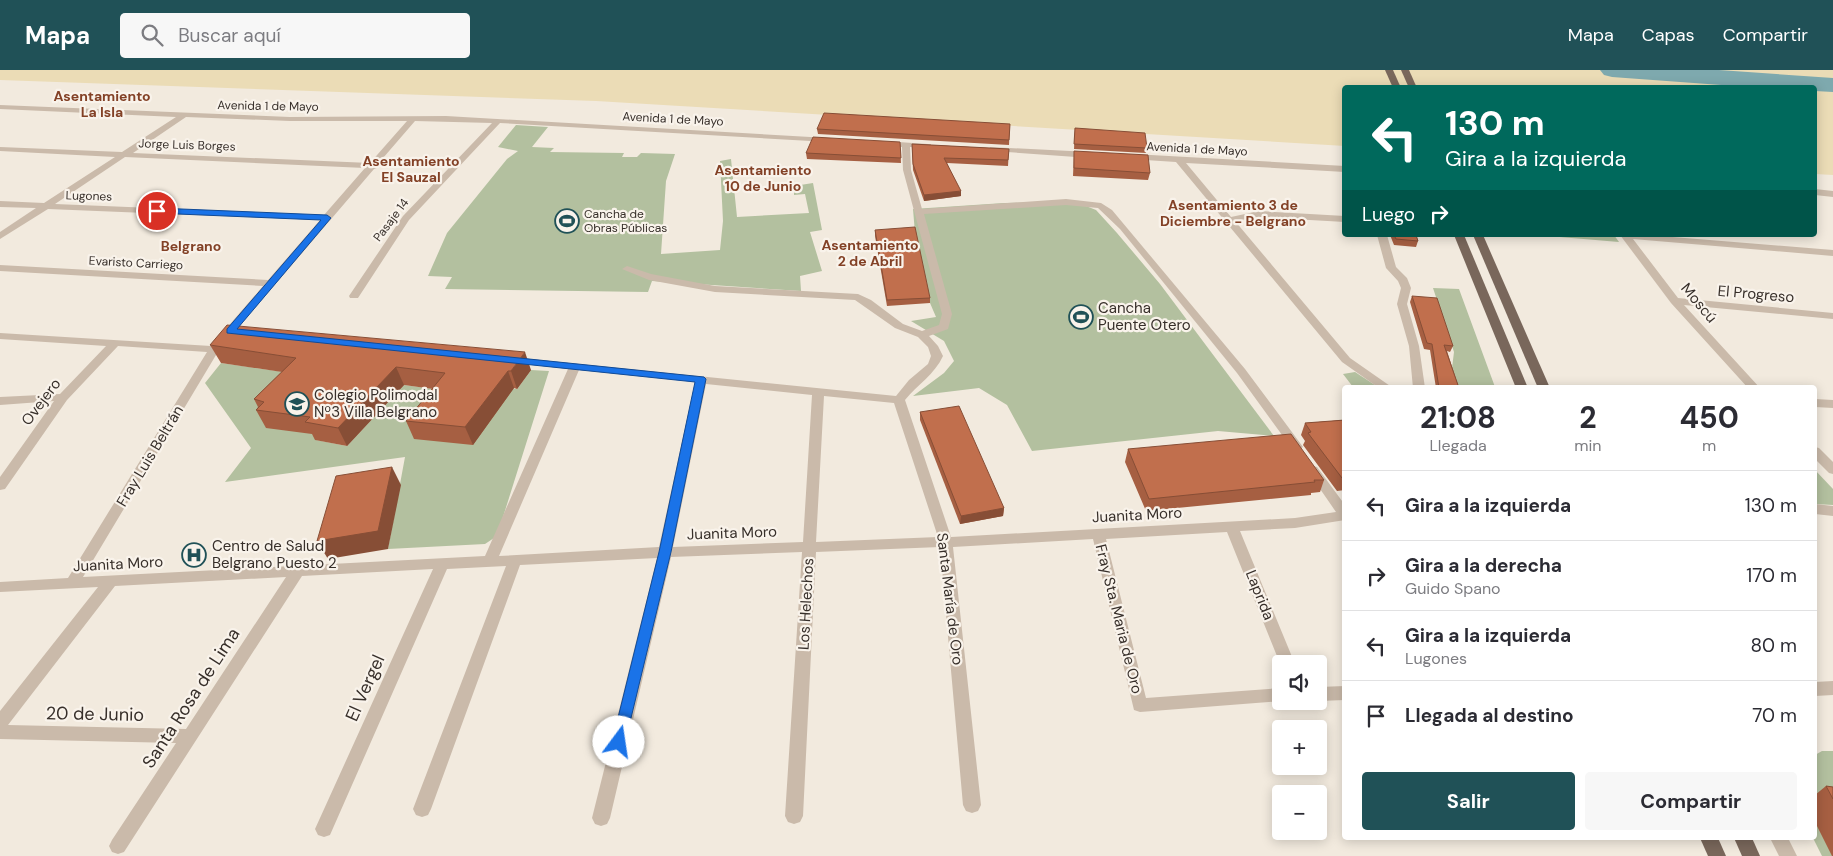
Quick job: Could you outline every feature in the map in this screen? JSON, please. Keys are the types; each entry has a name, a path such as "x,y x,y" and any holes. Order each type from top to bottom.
{"main road":[{"path":"1390,70 1396,85"},
{"path":"1406,70 1412,85"},
{"path":"1460,237 1521,385"},
{"path":"1479,237 1543,385"},
{"path":"1710,840 1717,856"},
{"path":"1744,840 1751,856"}],"street":[{"name":"Avenida 1 de Mayo","path":"0,107 290,119 414,118 498,121 837,140"},
{"path":"0,236 121,155 184,116"},
{"name":"Fray Luis Beltrán","path":"72,583 214,349 235,331 271,283 414,118"},
{"name":"Pasaje 14","path":"354,296 406,218 498,121"},
{"path":"876,143 934,146"},
{"path":"906,144 907,170 947,314 944,327 922,335"},
{"path":"981,148 1104,155"},
{"name":"Jorge Luis Borges","path":"0,149 374,166"},
{"name":"Avenida 1 de Mayo","path":"1122,157 1342,169"},
{"path":"1179,160 1346,360 1384,385"},
{"path":"1817,192 1833,194"},
{"path":"918,212 1066,202 1100,206 1109,212 1240,371 1304,456 1342,511"},
{"name":"Lugones","path":"0,204 327,218"},
{"path":"1228,220 1259,214 1342,219"},
{"path":"1383,237 1391,268 1403,280 1406,288 1402,304 1414,346 1419,385"},
{"name":"Moscú","path":"1626,237 1675,301 1751,385"},
{"path":"1637,237 1833,253"},
{"name":"Evaristo Carriego","path":"0,268 271,283"},
{"path":"498,358 899,400 913,383 933,366 937,356 933,346 922,335 899,326 867,302 858,298 842,295 715,289 648,277 627,269"},
{"name":"El Progreso","path":"1675,301 1833,316"},
{"path":"0,336 214,349"},
{"name":"Ovejero","path":"0,486 63,397 115,343"},
{"path":"490,561 575,366"},
{"path":"600,818 665,552 701,379"},
{"name":"Los Helechos","path":"794,816 818,391"},
{"path":"0,401 63,397"},
{"name":"Santa María de Oro","path":"899,400 946,542 972,805"},
{"path":"1817,402 1833,404"},
{"path":"1817,453 1833,470"},
{"path":"1817,509 1833,511"},
{"name":"Juanita Moro","path":"0,587 665,552 946,542 1232,527 1295,523 1342,515"},
{"name":"Laprida","path":"1232,527 1284,655"},
{"name":"Fray Sta. Maria de Oro","path":"1098,533 1140,705 1272,696"},
{"path":"422,809 515,560"},
{"name":"El Vergel","path":"324,829 442,564"},
{"name":"Santa Rosa de Lima","path":"118,846 298,571"},
{"path":"0,723 111,581"},
{"path":"1817,689 1833,688"},
{"path":"1327,694 1342,693"},
{"name":"20 de Junio","path":"0,732 189,736"},
{"path":"1780,840 1788,856"}],"green space":[{"path":"516,125 548,127 532,147 554,148 550,152 624,153 622,157 637,157 641,153 675,154 666,181 661,254 720,250 723,221 720,161 731,159 737,217 809,213 805,194 794,195 794,186 813,183 822,230 810,232 822,271 800,276 801,291 652,281 648,292 445,289 452,277 428,276 447,233 507,159 518,151 498,147"},
{"path":"1076,202 1096,210 1117,233 1160,284 1274,436 1218,431 1032,451 1007,405 979,388 913,396 944,373 954,361 944,341 911,321 936,317 930,303 915,233 913,209 1004,203"},
{"path":"1560,237 1615,237 1619,242"},
{"path":"1433,288 1459,289 1494,385 1457,385 1452,368 1454,352"},
{"path":"221,363 341,380 316,440 347,446 404,385 449,391 458,382 517,389 531,370 549,371 497,536 485,544 388,549 405,457 225,482 251,448 205,383"},
{"path":"1355,372 1375,385 1351,385 1343,374"},
{"path":"1817,472 1833,489 1833,505 1817,504"},
{"path":"1822,751 1833,751 1833,856 1822,856 1814,840 1817,840 1817,754"}],"sand":[{"path":"0,70 1833,70 1833,175 1817,174 1817,85 1342,85 1342,146 596,101 0,80"}],"building":[{"path":"824,113 1010,124 1009,140 817,129"},
{"path":"1075,128 1145,133 1147,148 1074,144"},
{"path":"813,137 900,142 901,158 806,153"},
{"path":"912,144 1009,149 1008,160 944,158 961,191 924,195 913,164"},
{"path":"1074,151 1148,155 1150,173 1074,168"},
{"path":"915,227 930,298 887,300 875,230"},
{"path":"1395,237 1417,237 1418,241 1396,239"},
{"path":"1412,296 1437,298 1453,346 1444,345 1458,385 1439,385 1432,344 1427,343"},
{"path":"227,325 525,352 465,427 406,421 445,373 396,367 338,428 305,422 310,417 256,410 264,402 254,399 296,358 210,345"},
{"path":"959,406 1004,508 961,516 920,412"},
{"path":"1342,420 1342,478 1308,433 1311,432 1305,423"},
{"path":"1291,434 1324,480 1149,499 1128,449"},
{"path":"392,467 378,531 317,541 336,476"},
{"path":"1826,786 1833,787 1833,799"}],"waterway":[{"path":"1612,70 1833,85"}],"place":[{"name":"Cancha de Obras Públicas","path":"567,221"},
{"name":"Cancha Puente Otero","path":"1081,317"},
{"name":"Colegio Polimodal Nº3 Villa Belgrano","path":"297,404"},
{"name":"Centro de Salud Belgrano Puesto 2","path":"194,555"}],"district":[{"name":"Asentamiento La Isla","path":"102,104"},
{"name":"Asentamiento El Sauzal","path":"411,169"},
{"name":"Asentamiento 10 de Junio","path":"763,178"},
{"name":"Asentamiento 3 de Diciembre - Belgrano","path":"1233,214"},
{"name":"Belgrano","path":"191,246"},
{"name":"Asentamiento 2 de Abril","path":"870,254"}],"route":[{"path":"157,211 327,218 230,331 701,379 665,552 619,742"}]}
